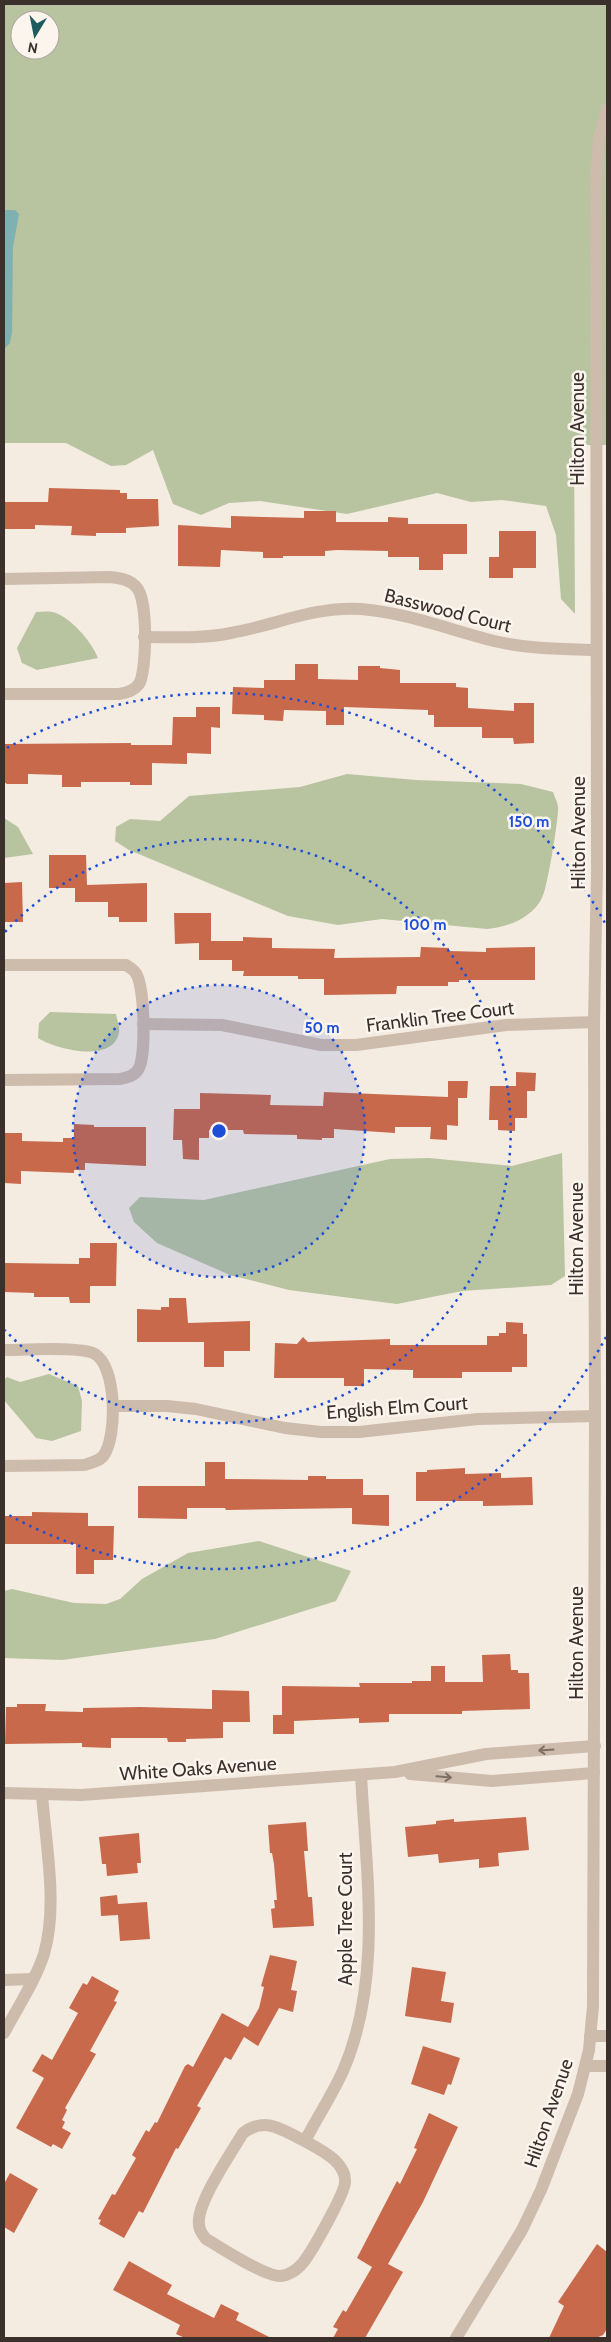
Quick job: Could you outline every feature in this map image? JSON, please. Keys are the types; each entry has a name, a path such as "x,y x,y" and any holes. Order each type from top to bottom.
{"street":[{"name":"Hilton Avenue","path":"456,2338 522,2230 541,2190 578,2094 586,2066 590,2036 595,1942 594,1773 599,1753 601,1513 595,1416 594,1022 597,871 596,176 599,140 607,109"},
{"path":"4,579 109,577 126,579 138,588 144,608 143,671 138,684 129,692 4,694"},
{"name":"Basswood Court","path":"144,637 206,637 223,635 326,609 361,609 421,619 494,641 522,647 596,650"},
{"path":"4,964 126,965 136,972 141,984 143,1024 142,1054 139,1068 132,1076 120,1079 4,1080"},
{"name":"Franklin Tree Court","path":"143,1024 222,1026 321,1045 356,1045 506,1025 594,1022"},
{"path":"4,1350 80,1350 94,1353 102,1360 109,1376 113,1406 104,1456 94,1462 84,1465 4,1466"},
{"name":"English Elm Court","path":"113,1406 167,1406 196,1409 285,1428 321,1432 369,1431 495,1418 595,1416"},
{"name":"White Oaks Avenue","path":"4,1794 81,1795 360,1775 395,1772 486,1754 599,1753"},
{"name":"White Oaks Avenue","path":"395,1772 492,1781 594,1773"},
{"name":"Apple Tree Court","path":"305,2141 343,2071 357,2029 364,1997 368,1960 368,1922 360,1775"},
{"path":"4,2032 33,1979 43,1957 48,1936 51,1910 42,1795"},
{"path":"4,1980 33,1979"},
{"path":"590,2036 607,2036"},
{"path":"586,2066 607,2066"},
{"path":"264,2124 278,2128 305,2141 330,2155 341,2168 345,2182 341,2195 302,2264 290,2274 279,2276 266,2273 206,2239 199,2231 198,2219 202,2205 243,2133 253,2125 264,2124"}],"green space":[{"path":"4,4 607,4 607,445 574,445 575,614 561,599 556,535 546,506 502,500 471,502 437,493 347,514 260,501 229,503 201,515 173,504 153,450 126,465 111,466 66,443 4,443"},
{"path":"36,612 52,612 66,618 91,644 98,658 37,670 22,663 17,648"},
{"path":"347,774 416,780 521,784 553,792 558,808 556,828 547,883 538,905 526,916 511,924 487,929 382,919 338,925 288,916 129,850 115,841 116,827 130,819 160,821 189,796 300,787"},
{"path":"4,818 18,827 33,854 4,858"},
{"path":"50,1012 116,1014 119,1033 114,1043 106,1048 95,1051 82,1051 57,1046 38,1038 39,1023"},
{"path":"562,1153 565,1276 551,1285 462,1291 397,1304 289,1290 230,1275 157,1243 134,1222 129,1208 140,1197 204,1200 390,1159 429,1158 512,1166"},
{"path":"49,1374 78,1386 82,1401 81,1431 52,1441 36,1438 4,1400 4,1380 7,1377 20,1382"},
{"path":"259,1541 351,1571 336,1601 215,1639 62,1660 4,1658 4,1591 12,1589 74,1603 106,1604 120,1599 142,1579 188,1553"}],"water":[{"path":"4,210 15,210 19,214 13,247 12,332 10,343 4,349"}],"building":[{"path":"49,488 120,490 120,493 127,493 127,499 158,499 159,526 126,528 126,533 96,533 96,536 71,535 72,526 35,525 35,529 4,529 4,502 48,502"},
{"path":"304,511 336,511 336,522 388,522 388,517 408,518 408,524 467,524 467,554 443,554 443,570 419,570 419,557 388,557 388,551 337,550 325,551 325,556 263,558 263,552 221,550 220,567 178,566 178,525 231,528 231,516 304,518"},
{"path":"499,531 536,531 536,568 513,568 513,578 489,578 489,557 499,557"},
{"path":"295,664 318,664 318,679 358,680 358,666 380,666 380,668 400,670 400,683 456,683 456,687 468,688 468,708 514,711 514,703 534,703 534,743 514,744 513,738 482,738 482,727 434,727 434,715 428,715 428,710 344,707 344,725 326,725 326,711 284,710 283,721 264,720 264,715 232,714 233,687 264,688 264,680 295,680"},
{"path":"196,707 220,707 220,728 211,727 211,754 187,753 187,764 152,763 152,785 130,785 130,782 81,782 81,787 62,787 62,775 28,774 28,784 7,784 4,782 4,744 131,743 131,745 172,745 173,717 196,717"},
{"path":"49,855 86,855 87,885 147,883 147,922 119,922 119,917 108,917 108,902 75,902 75,888 49,888"},
{"path":"22,882 23,922 4,922 4,883"},
{"path":"174,913 211,913 211,941 243,941 243,937 272,938 272,948 335,949 334,958 420,957 421,947 449,948 449,951 486,952 486,948 535,947 535,980 459,980 459,982 448,982 448,986 397,986 396,994 324,995 324,979 298,979 298,976 243,976 244,971 232,971 232,960 199,960 199,943 175,944"},
{"path":"516,1072 536,1073 535,1091 527,1091 527,1118 515,1118 515,1131 498,1130 498,1120 489,1120 490,1086 516,1086"},
{"path":"448,1081 468,1081 467,1098 458,1098 458,1126 447,1125 447,1140 430,1139 431,1127 395,1127 395,1133 334,1129 334,1138 322,1138 322,1140 297,1139 297,1135 244,1134 243,1130 209,1130 209,1138 199,1138 199,1160 183,1159 182,1140 173,1140 174,1109 200,1109 200,1093 271,1095 270,1105 323,1106 324,1092 448,1097"},
{"path":"74,1124 94,1125 94,1127 146,1127 146,1166 85,1163 85,1170 74,1170 74,1173 21,1171 21,1184 4,1183 4,1133 22,1133 22,1141 63,1142 63,1138 74,1138"},
{"path":"90,1243 117,1243 116,1286 90,1286 90,1303 70,1303 69,1297 34,1297 34,1293 4,1292 4,1263 79,1264 79,1258 90,1258"},
{"path":"169,1298 186,1298 188,1323 250,1321 250,1351 224,1351 224,1367 204,1367 204,1342 137,1342 137,1309 161,1310 161,1307 169,1307"},
{"path":"506,1322 523,1323 523,1334 527,1334 527,1367 512,1367 512,1372 462,1372 462,1378 413,1378 413,1370 364,1369 364,1386 344,1386 344,1378 274,1378 275,1343 297,1344 303,1337 308,1342 390,1339 390,1345 487,1345 487,1336 499,1336 499,1333 506,1333"},
{"path":"205,1462 225,1462 225,1479 308,1480 308,1476 326,1476 326,1479 363,1479 363,1495 389,1495 389,1526 352,1524 352,1508 226,1510 225,1508 187,1508 187,1519 138,1518 138,1486 205,1486"},
{"path":"465,1468 465,1474 501,1473 501,1478 532,1477 533,1505 483,1506 483,1501 416,1501 416,1472"},
{"path":"32,1512 88,1513 88,1526 114,1526 113,1560 94,1560 94,1574 76,1574 76,1544 4,1544 4,1516 32,1516"},
{"path":"510,1654 511,1670 518,1670 518,1673 529,1673 530,1709 462,1711 462,1714 389,1714 389,1722 359,1723 359,1718 294,1721 294,1734 273,1734 273,1715 282,1715 282,1686 360,1687 359,1683 431,1681 431,1666 445,1666 445,1682 483,1682 482,1655"},
{"path":"212,1690 249,1691 250,1722 223,1722 223,1738 186,1739 186,1742 168,1742 167,1738 111,1738 111,1748 82,1747 82,1743 5,1744 6,1707 17,1707 17,1704 46,1704 45,1711 83,1712 83,1708 212,1709"},
{"path":"526,1817 529,1850 498,1853 499,1866 479,1868 479,1859 439,1863 438,1854 408,1857 405,1827 436,1824 436,1821 454,1819 454,1822"},
{"path":"306,1822 308,1851 304,1851 308,1897 312,1897 314,1926 273,1928 271,1909 275,1908 274,1900 277,1900 268,1825"},
{"path":"139,1833 141,1863 137,1863 138,1873 107,1876 106,1864 102,1864 99,1837"},
{"path":"117,1895 118,1904 147,1902 150,1939 120,1941 118,1915 101,1916 100,1897"},
{"path":"270,1955 297,1961 291,1990 297,1991 293,2012 279,2008 258,2046 244,2037 231,2060 225,2057 197,2106 201,2108 178,2149 176,2148 143,2213 139,2211 124,2238 99,2224 101,2220 98,2219 112,2194 115,2195 136,2158 132,2155 146,2130 149,2132 155,2122 157,2123 185,2066 188,2064 193,2067 222,2013 248,2027 259,2008 264,1987 261,1986"},
{"path":"412,1967 446,1972 441,2001 454,2003 451,2023 405,2016"},
{"path":"92,1976 119,1991 114,2001 117,2002 90,2051 96,2054 65,2108 67,2110 62,2120 65,2122 62,2128 71,2133 62,2149 53,2144 51,2147 16,2128 44,2078 32,2071 42,2054 52,2060 78,2013 69,2008 83,1983 87,1985"},
{"path":"423,2046 460,2058 451,2085 448,2084 444,2095 411,2084"},
{"path":"429,2113 458,2127 423,2202 388,2264 403,2272 365,2338 333,2338 338,2329 333,2327 343,2310 346,2312 372,2267 357,2258 397,2181 400,2184 417,2149 414,2148"},
{"path":"10,2173 38,2189 14,2233 4,2227 4,2184"},
{"path":"597,2244 607,2252 607,2329 603,2335 596,2338 549,2338 564,2306 558,2302"},
{"path":"129,2261 172,2285 167,2294 214,2318 221,2304 239,2313 236,2320 271,2338 185,2338 176,2334 180,2325 113,2290"}]}
